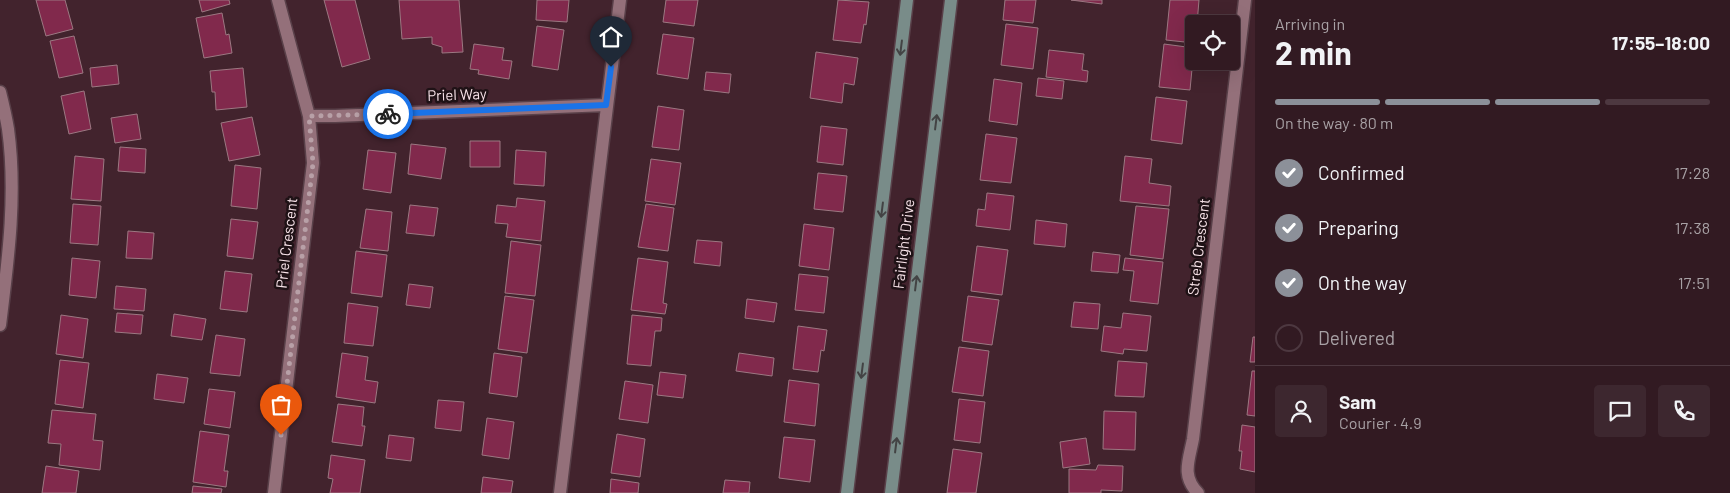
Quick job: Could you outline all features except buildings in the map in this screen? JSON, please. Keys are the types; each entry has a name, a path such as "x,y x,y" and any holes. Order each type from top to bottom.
{"main road":[{"name":"Fairlight Drive","path":"847,493 907,0"},
{"name":"Fairlight Drive","path":"890,493 951,0"}],"street":[{"name":"Priel Crescent","path":"274,493 313,163 309,116 278,0"},
{"path":"560,493 620,0"},
{"name":"Streb Crescent","path":"1198,493 1190,485 1186,472 1193,439 1245,0"},
{"path":"0,92 8,130 11,176 10,244 0,325"},
{"name":"Priel Way","path":"309,116 606,105"}],"way so far":[{"path":"281,435 313,163 309,116 388,114"}],"route":[{"path":"388,114 606,105 611,67"}]}
